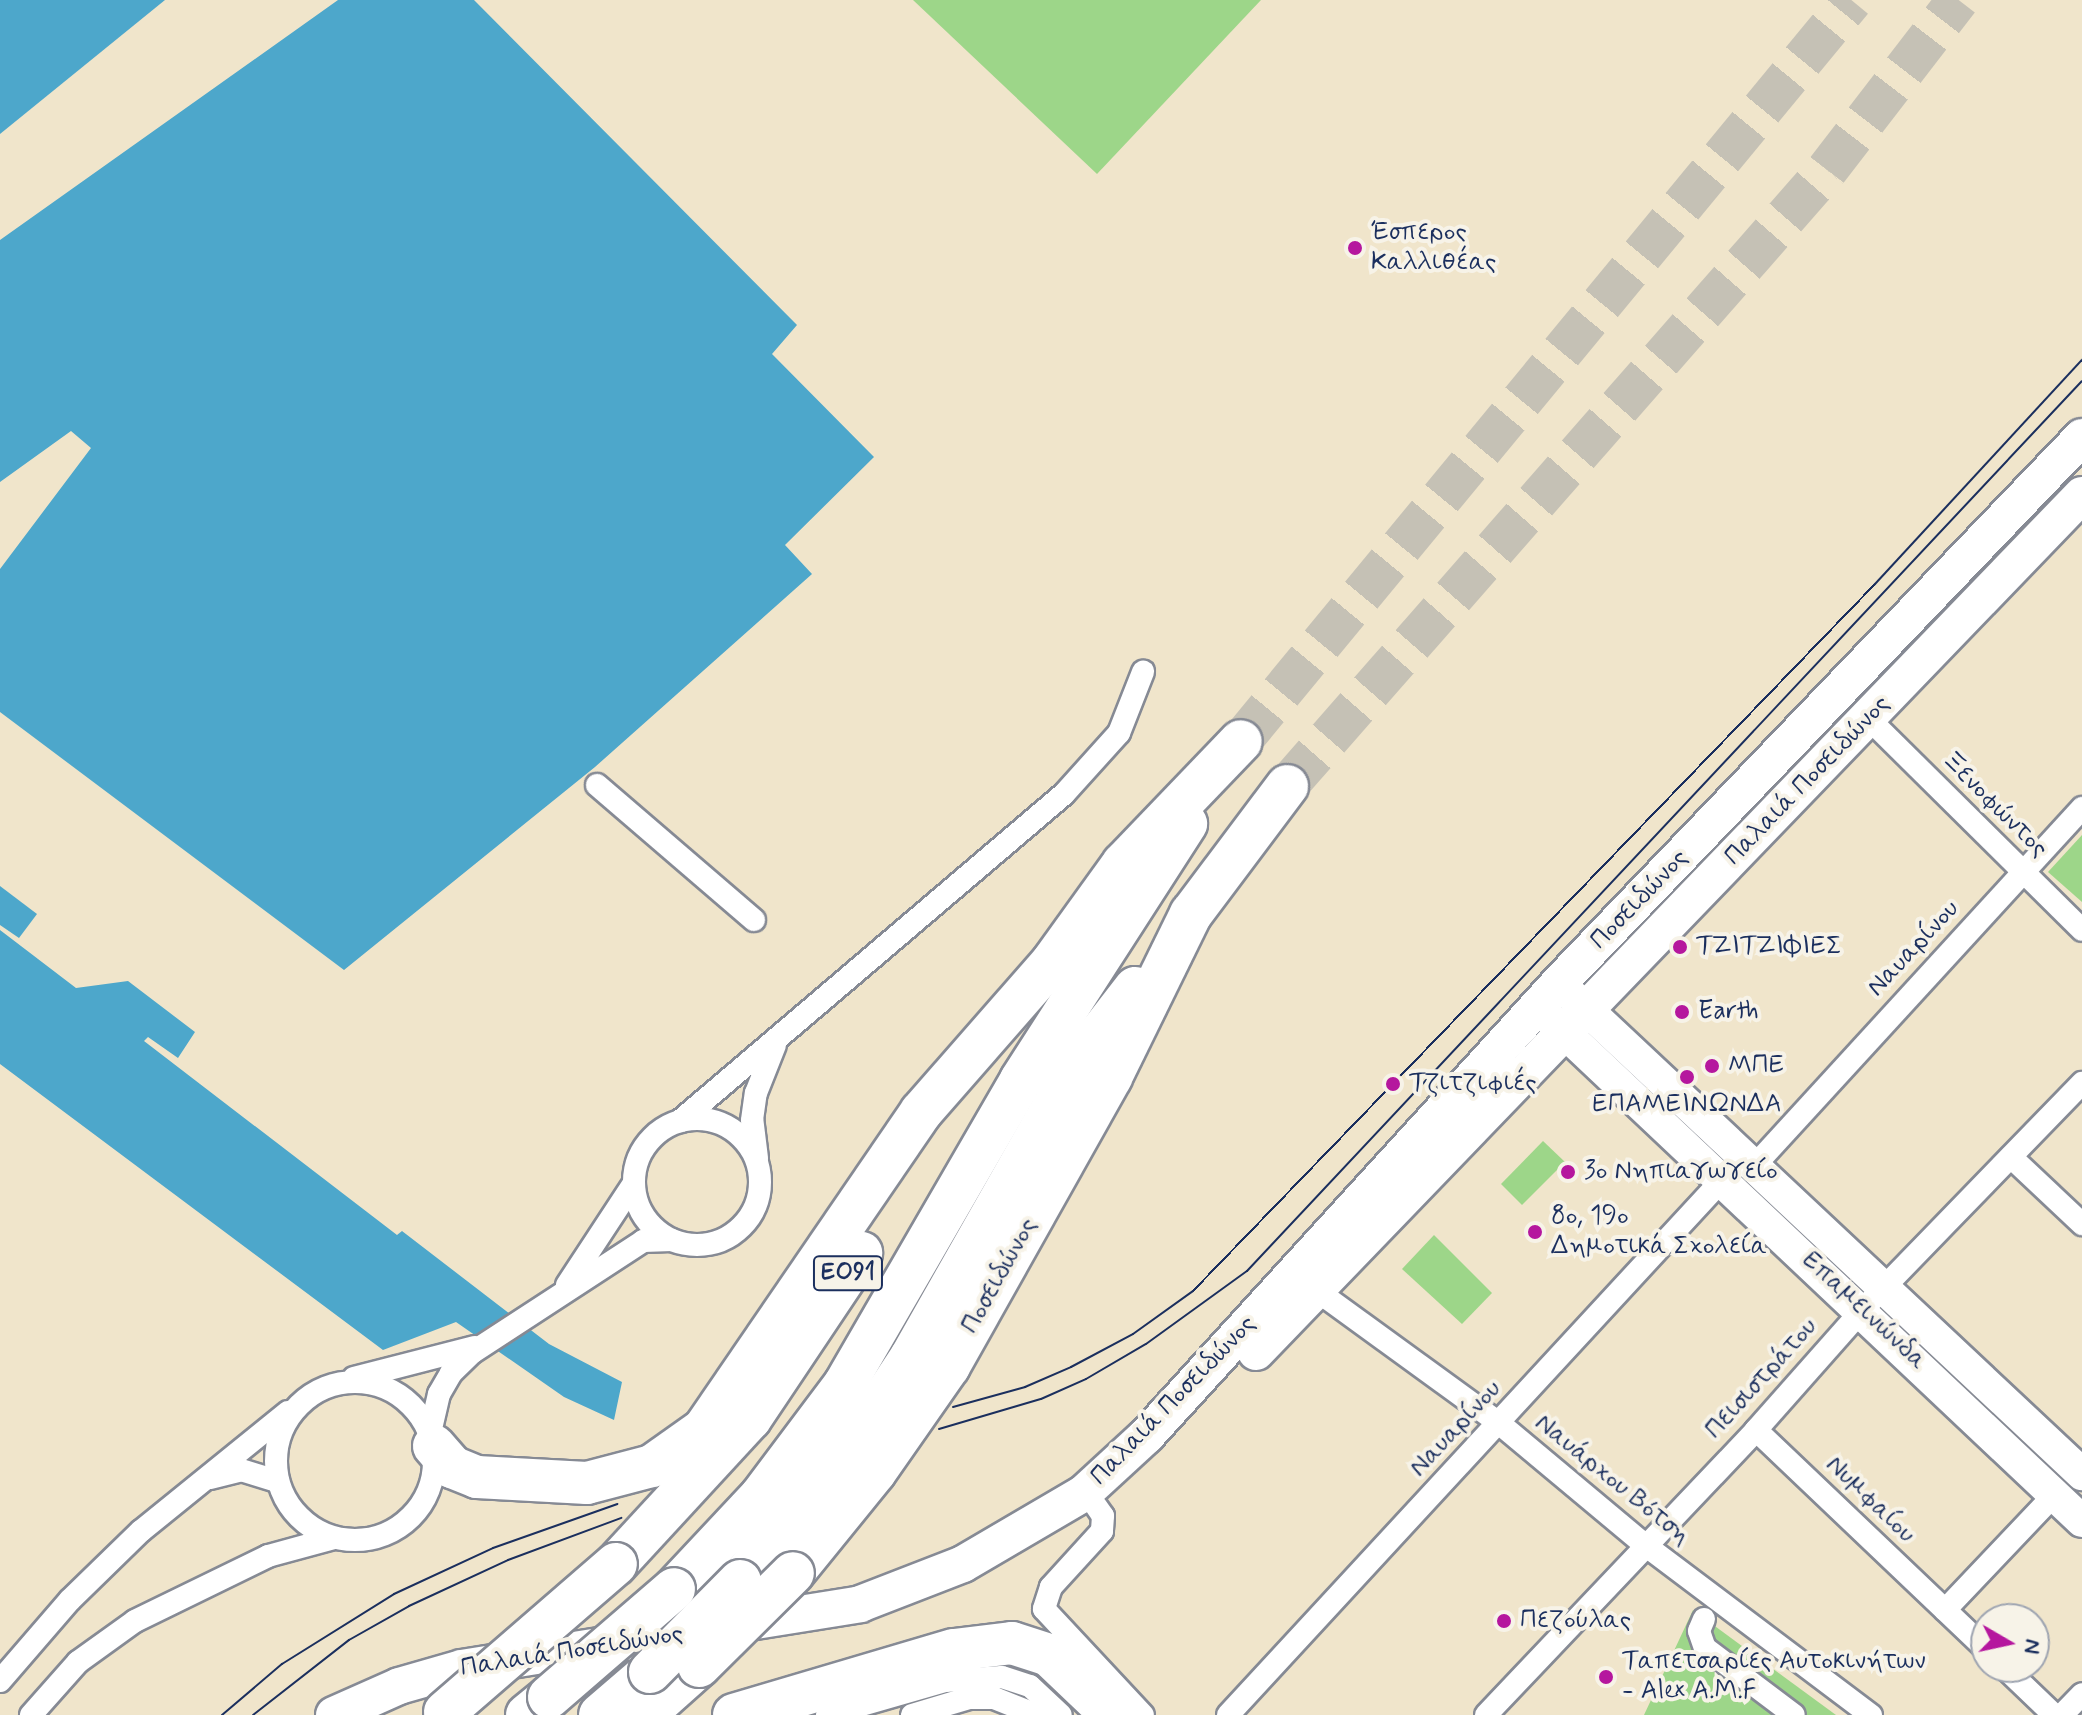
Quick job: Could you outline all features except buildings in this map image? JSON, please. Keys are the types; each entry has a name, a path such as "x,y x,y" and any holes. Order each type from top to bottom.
{"highway":[{"path":"432,1439 443,1460 468,1475 557,1484 631,1475 679,1449 723,1407 921,1112 1053,961 1123,864 1235,748 1029,1068 845,1384 761,1496 674,1589 538,1706"},
{"name":"Ποσειδώνος","path":"644,1715 699,1666 793,1573 875,1472 949,1366 1111,1077 1191,914 1287,786"},
{"path":"600,1715 650,1672 740,1581 880,1404 969,1260 1080,1059 1191,914"},
{"name":"ΕΟ91","path":"444,1714 616,1564 711,1466 786,1370 1053,961"},
{"path":"734,1715 954,1650 1012,1643 1049,1655 1112,1715"}],"main road":[{"name":"Παλαιά Ποσειδώνος","path":"1742,794 2082,437"},
{"name":"Παλαιά Ποσειδώνος","path":"389,1715 512,1682 786,1640 883,1620 968,1589 1012,1566 1096,1506 1193,1417 2082,495"},
{"path":"1950,574 1979,603"},
{"path":"1742,794 1770,820"},
{"name":"Ποσειδώνος","path":"1549,995 1742,794"},
{"name":"Παλαιά Ποσειδώνος","path":"334,1715 399,1686 462,1668 860,1604 952,1569 1033,1527 1084,1493 1146,1436 1549,995"},
{"name":"Επαμεινώνδα","path":"1549,995 1723,1179 1863,1309 2082,1521"},
{"name":"Επαμεινώνδα","path":"1576,1021 1756,1164 2082,1474"}],"street":[{"path":"557,1299 604,1236 634,1183 647,1145 680,1121 1075,783 1119,733 1143,672"},
{"name":"Ξενοφώντος","path":"1868,718 2082,930"},
{"path":"597,785 754,920"},
{"name":"Ναυαρίνου","path":"1756,1164 2082,808"},
{"path":"31,1715 107,1638 162,1605 268,1556 334,1538 379,1537 409,1519 429,1491 439,1394 451,1373 484,1345 643,1241 672,1240 708,1245 740,1229 759,1198 752,1120 756,1093 779,1036"},
{"name":"Πεισιστράτου","path":"1486,1715 1756,1430 1863,1309 2082,1083"},
{"path":"680,1121 699,1119 726,1126 748,1145 757,1162"},
{"path":"2011,1157 2082,1224"},
{"name":"Ναυαρίνου","path":"1228,1715 1723,1179"},
{"path":"634,1183 645,1217 672,1240"},
{"name":"Ναυάρχου Βότση","path":"1316,1290 1499,1423 1645,1545 1871,1715"},
{"path":"0,1681 70,1600 141,1531 307,1397 331,1385 406,1361 484,1345"},
{"path":"331,1385 379,1384 409,1403 432,1439"},
{"path":"307,1397 280,1435 278,1481 288,1504 301,1519 334,1538"},
{"name":"Νυμφαίου","path":"1756,1430 1970,1634"},
{"path":"205,1479 241,1470 278,1481"},
{"path":"1945,1610 2054,1495"},
{"path":"268,1556 286,1534 288,1504"},
{"path":"1096,1506 1103,1516 1102,1531 1051,1587 1044,1609 1143,1715"},
{"path":"1704,1619 1699,1631 1705,1648 1794,1715"},
{"path":"827,1715 945,1681 1002,1677 1030,1686 1061,1715"},
{"path":"2021,1683 2054,1715"},
{"path":"2062,1715 2082,1694"},
{"path":"912,1715 969,1698 994,1698 1037,1715"}],"green space":[{"path":"913,0 1261,0 1097,174"},
{"path":"2082,835 2082,902 2048,872"},
{"path":"1543,1141 1565,1162 1522,1205 1501,1184"},
{"path":"1434,1235 1492,1293 1462,1324 1402,1269"},
{"path":"1693,1610 1836,1715 1644,1715"}],"water":[{"path":"0,0 165,0 0,134"},
{"path":"338,0 474,0 797,325 772,354 874,457 785,545 812,574 595,767 344,970 0,712 0,569 91,448 71,431 0,482 0,240"},
{"path":"0,886 37,914 19,938 0,925"},
{"path":"0,930 76,988 128,981 195,1032 178,1058 148,1037 144,1041 397,1235 402,1231 549,1344 622,1382 614,1420 564,1397 456,1322 383,1350 0,1064"}],"tunnel":[{"path":"1241,741 1852,0"},
{"path":"1287,786 1827,170 1958,0"}],"tram line":[{"path":"953,1407 1025,1387 1071,1367 1133,1334 1193,1291 1875,584 2082,360"},
{"path":"939,1429 1041,1399 1086,1379 1146,1344 1247,1271 2082,381"},
{"path":"222,1715 282,1664 394,1594 493,1548 617,1504"},
{"path":"253,1715 349,1640 409,1606 508,1560 621,1518"}],"place":[{"name":"Έσπερος Καλλιθέας","path":"1355,248"},
{"name":"ΤΖΙΤΖΙΦΙΕΣ","path":"1680,947"},
{"name":"Earth","path":"1682,1012"},
{"name":"ΜΠΕ","path":"1712,1066"},
{"name":"ΕΠΑΜΕΙΝΩΝΔΑ","path":"1687,1077"},
{"name":"Τζιτζιφιές","path":"1393,1084"},
{"name":"3ο Νηπιαγωγείο","path":"1568,1172"},
{"name":"8ο, 19ο Δημοτικά Σχολεία","path":"1535,1232"},
{"name":"Πεζούλας","path":"1504,1621"},
{"name":"Ταπετσαρίες Αυτοκινήτων - Alex A.M.F","path":"1606,1677"}]}
